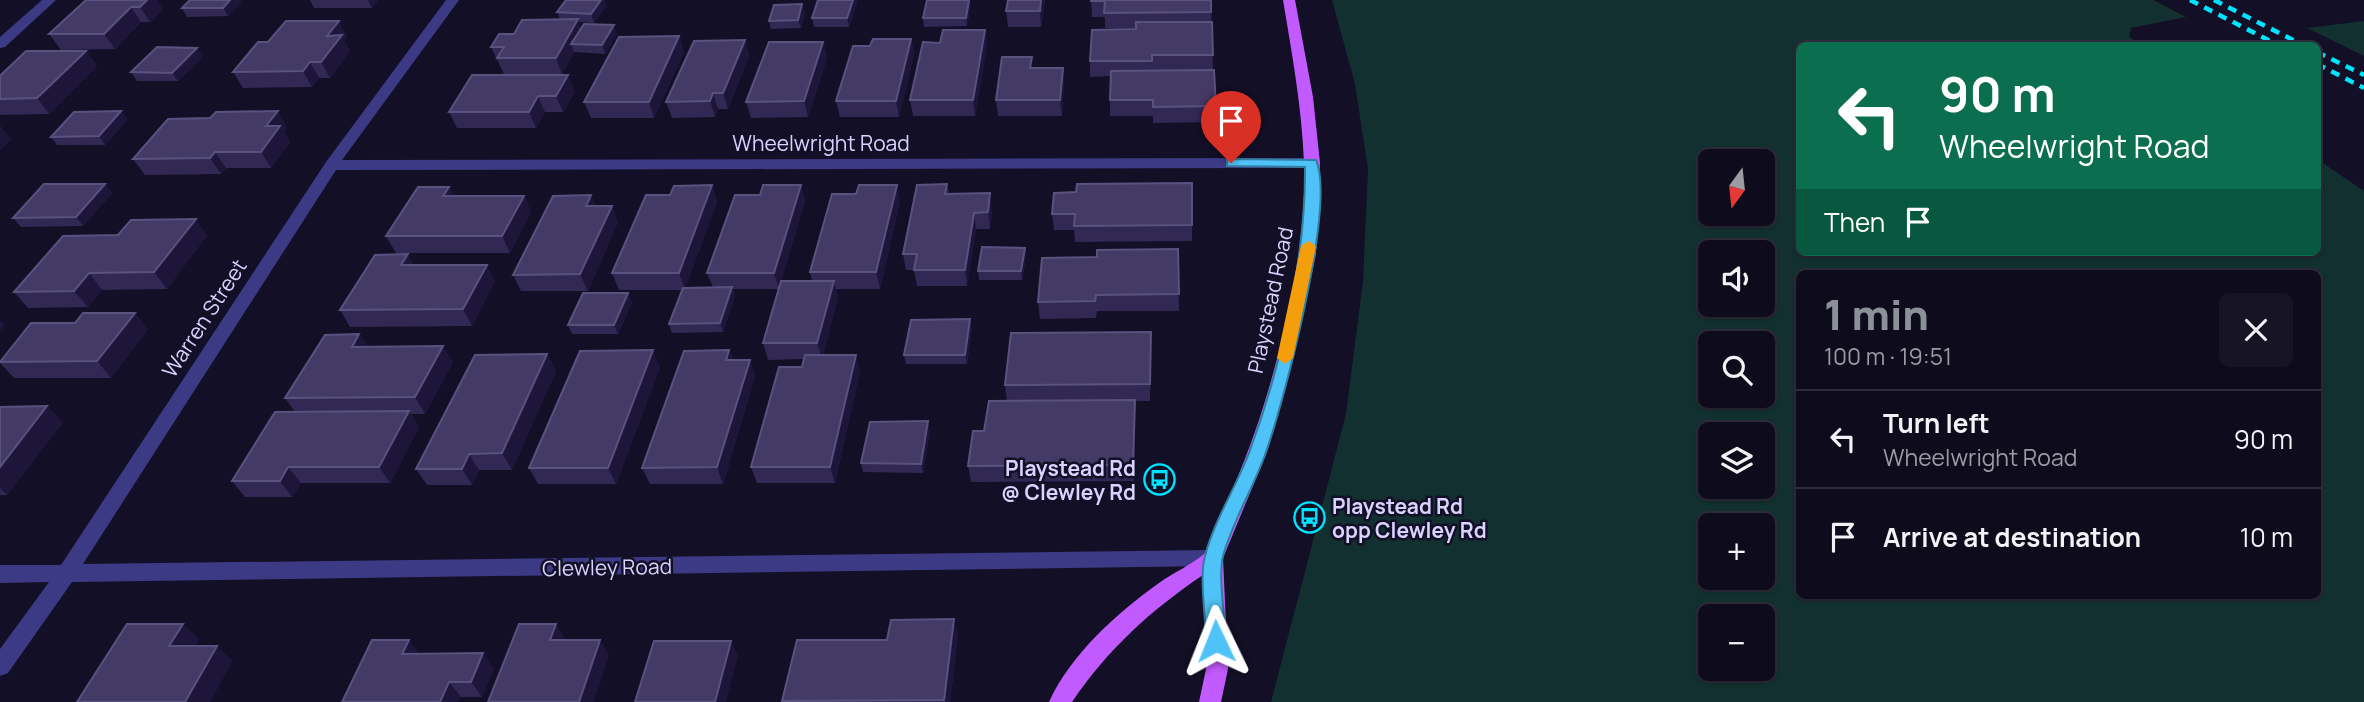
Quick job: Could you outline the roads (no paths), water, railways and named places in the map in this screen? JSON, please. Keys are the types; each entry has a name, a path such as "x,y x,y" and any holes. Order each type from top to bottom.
{"main road":[{"name":"Playstead Road","path":"1210,702 1217,669 1213,558 1258,452 1285,356 1308,254 1312,163 1306,97 1289,0"},
{"path":"1060,702 1084,665 1114,630 1147,601 1213,558"}],"street":[{"path":"0,44 50,0"},
{"name":"Warren Street","path":"0,666 66,574 331,164 453,0"},
{"name":"Wheelwright Road","path":"331,164 1312,163"},
{"name":"Clewley Road","path":"0,574 1213,558"}],"railway":[{"path":"2190,0 2272,42"},
{"path":"2214,0 2297,42"},
{"path":"2321,54 2364,75"},
{"path":"2321,66 2364,88"}],"place":[{"name":"Playstead Rd @ Clewley Rd","path":"1159,480"},
{"name":"Playstead Rd opp Clewley Rd","path":"1309,518"}]}
